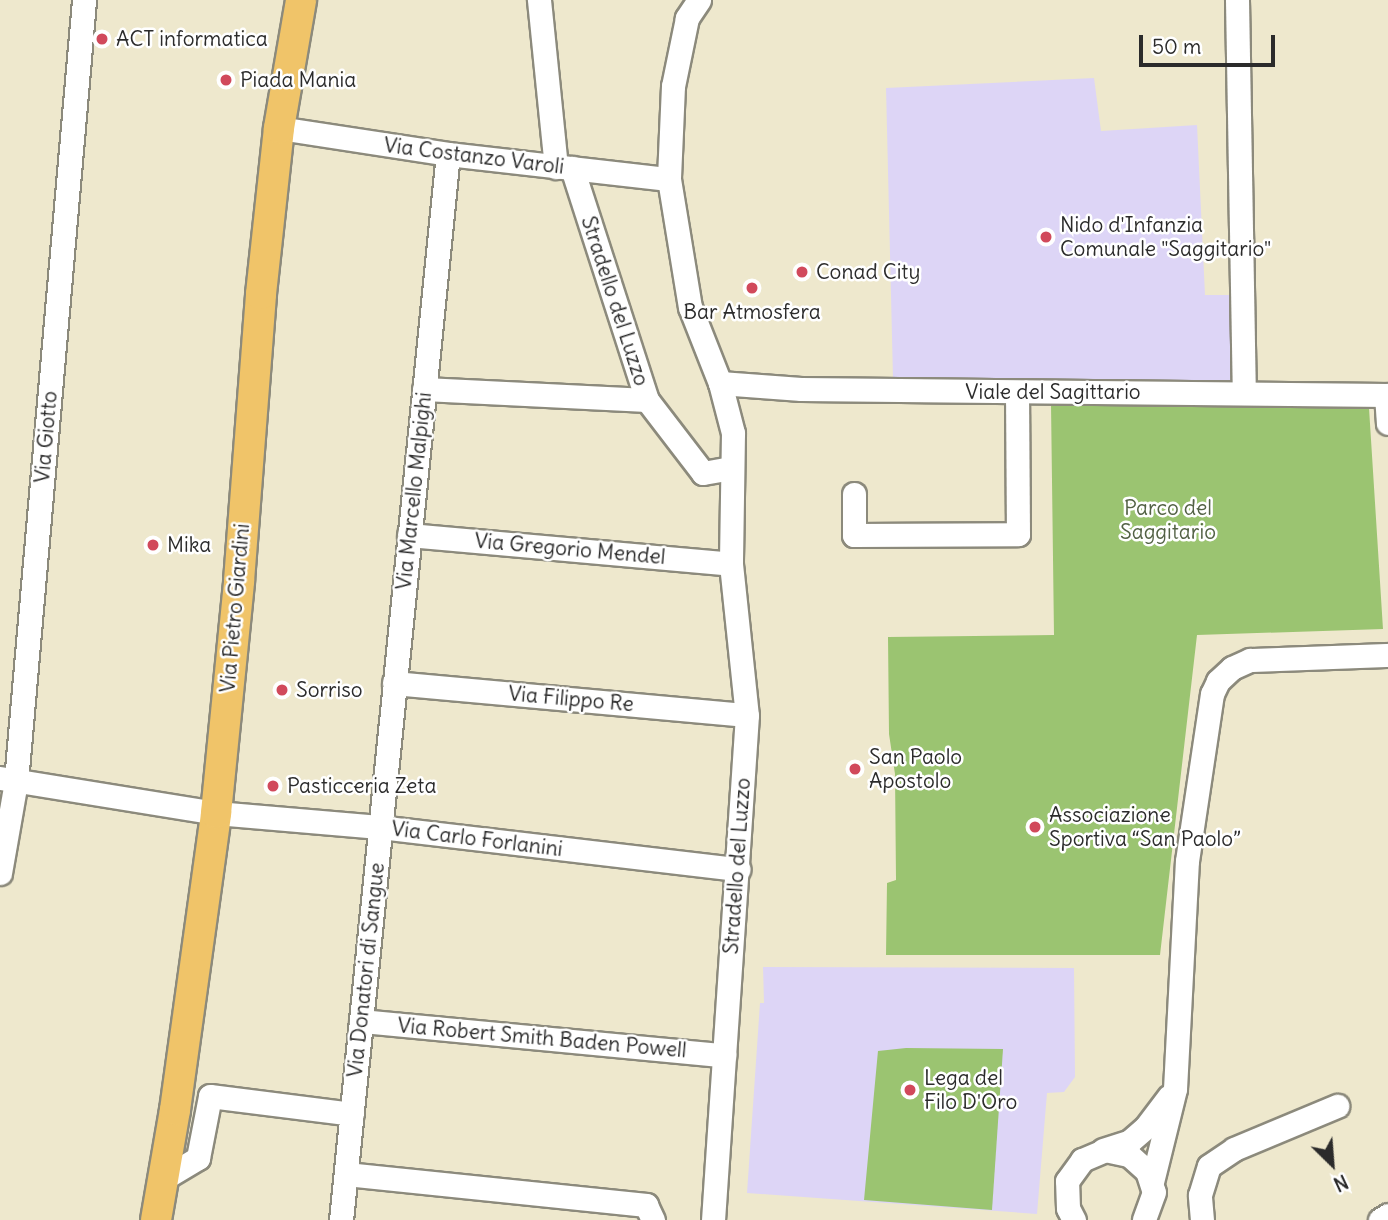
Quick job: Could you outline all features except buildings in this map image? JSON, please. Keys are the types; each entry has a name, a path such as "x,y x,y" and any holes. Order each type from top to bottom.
{"main road":[{"name":"Via Pietro Giardini","path":"157,1218 216,813 239,581 261,294 279,128 301,0"}],"street":[{"name":"Via Giotto","path":"0,873 84,0"},
{"name":"Stradello del Luzzo","path":"539,0 564,168 647,400 703,473 731,468"},
{"name":"Stradello del Luzzo","path":"699,0 687,18 673,86 669,179 690,307 720,383 733,433 731,564 747,715 739,869 713,1220"},
{"path":"1237,0 1244,392"},
{"name":"Via Costanzo Varoli","path":"279,128 448,154 669,179"},
{"name":"Via Marcello Malpighi","path":"379,827 448,154"},
{"name":"Viale del Sagittario","path":"720,383 801,389 1387,395 1388,423"},
{"path":"424,389 647,400"},
{"path":"855,494 854,535 1018,534 1017,392"},
{"name":"Via Gregorio Mendel","path":"409,535 731,564"},
{"path":"1151,1206 1175,1088 1187,861 1208,714 1218,681 1232,668 1250,660 1388,655"},
{"name":"Via Filippo Re","path":"394,683 747,715"},
{"name":"Via Carlo Forlanini","path":"8,779 216,813 379,827 739,869"},
{"name":"Via Donatori di Sangue","path":"341,1220 379,827"},
{"name":"Via Robert Smith Baden Powell","path":"361,1020 724,1055"},
{"path":"1063,1220 1073,1170 1093,1153 1130,1141 1146,1127 1175,1088"},
{"path":"163,1179 198,1158 210,1096 352,1114"},
{"path":"1202,1220 1200,1195 1209,1166 1234,1149 1337,1106"},
{"path":"1093,1153 1117,1151 1139,1161 1151,1206"},
{"path":"346,1174 646,1205 653,1220"},
{"path":"1066,1195 1074,1220"},
{"path":"1380,1220 1388,1214"}],"shaded area":[{"name":"Nido d'Infanzia Comunale \"Saggitario\"","path":"1094,78 1101,131 1197,125 1205,295 1237,295 1238,382 893,378 886,88"},
{"name":"Lega del Filo D'Oro","path":"763,967 1074,968 1075,1077 1064,1092 1047,1093 1037,1214 747,1193 760,1003 764,1003"}],"green space":[{"name":"Parco del Saggitario","path":"1051,404 1369,408 1383,629 1197,635 1160,955 886,955 887,883 896,880 895,774 889,734 888,637 1054,635"},
{"path":"906,1048 1003,1049 992,1210 864,1200 878,1051"}],"place":[{"name":"ACT informatica","path":"102,39"},
{"name":"Piada Mania","path":"226,80"},
{"name":"Nido d'Infanzia Comunale \"Saggitario\"","path":"1046,237"},
{"name":"Conad City","path":"802,272"},
{"name":"Bar Atmosfera","path":"752,288"},
{"name":"Mika","path":"153,545"},
{"name":"Sorriso","path":"282,690"},
{"name":"San Paolo Apostolo","path":"855,769"},
{"name":"Pasticceria Zeta","path":"273,786"},
{"name":"Associazione Sportiva “San Paolo”","path":"1035,827"},
{"name":"Lega del Filo D'Oro","path":"910,1090"}]}
